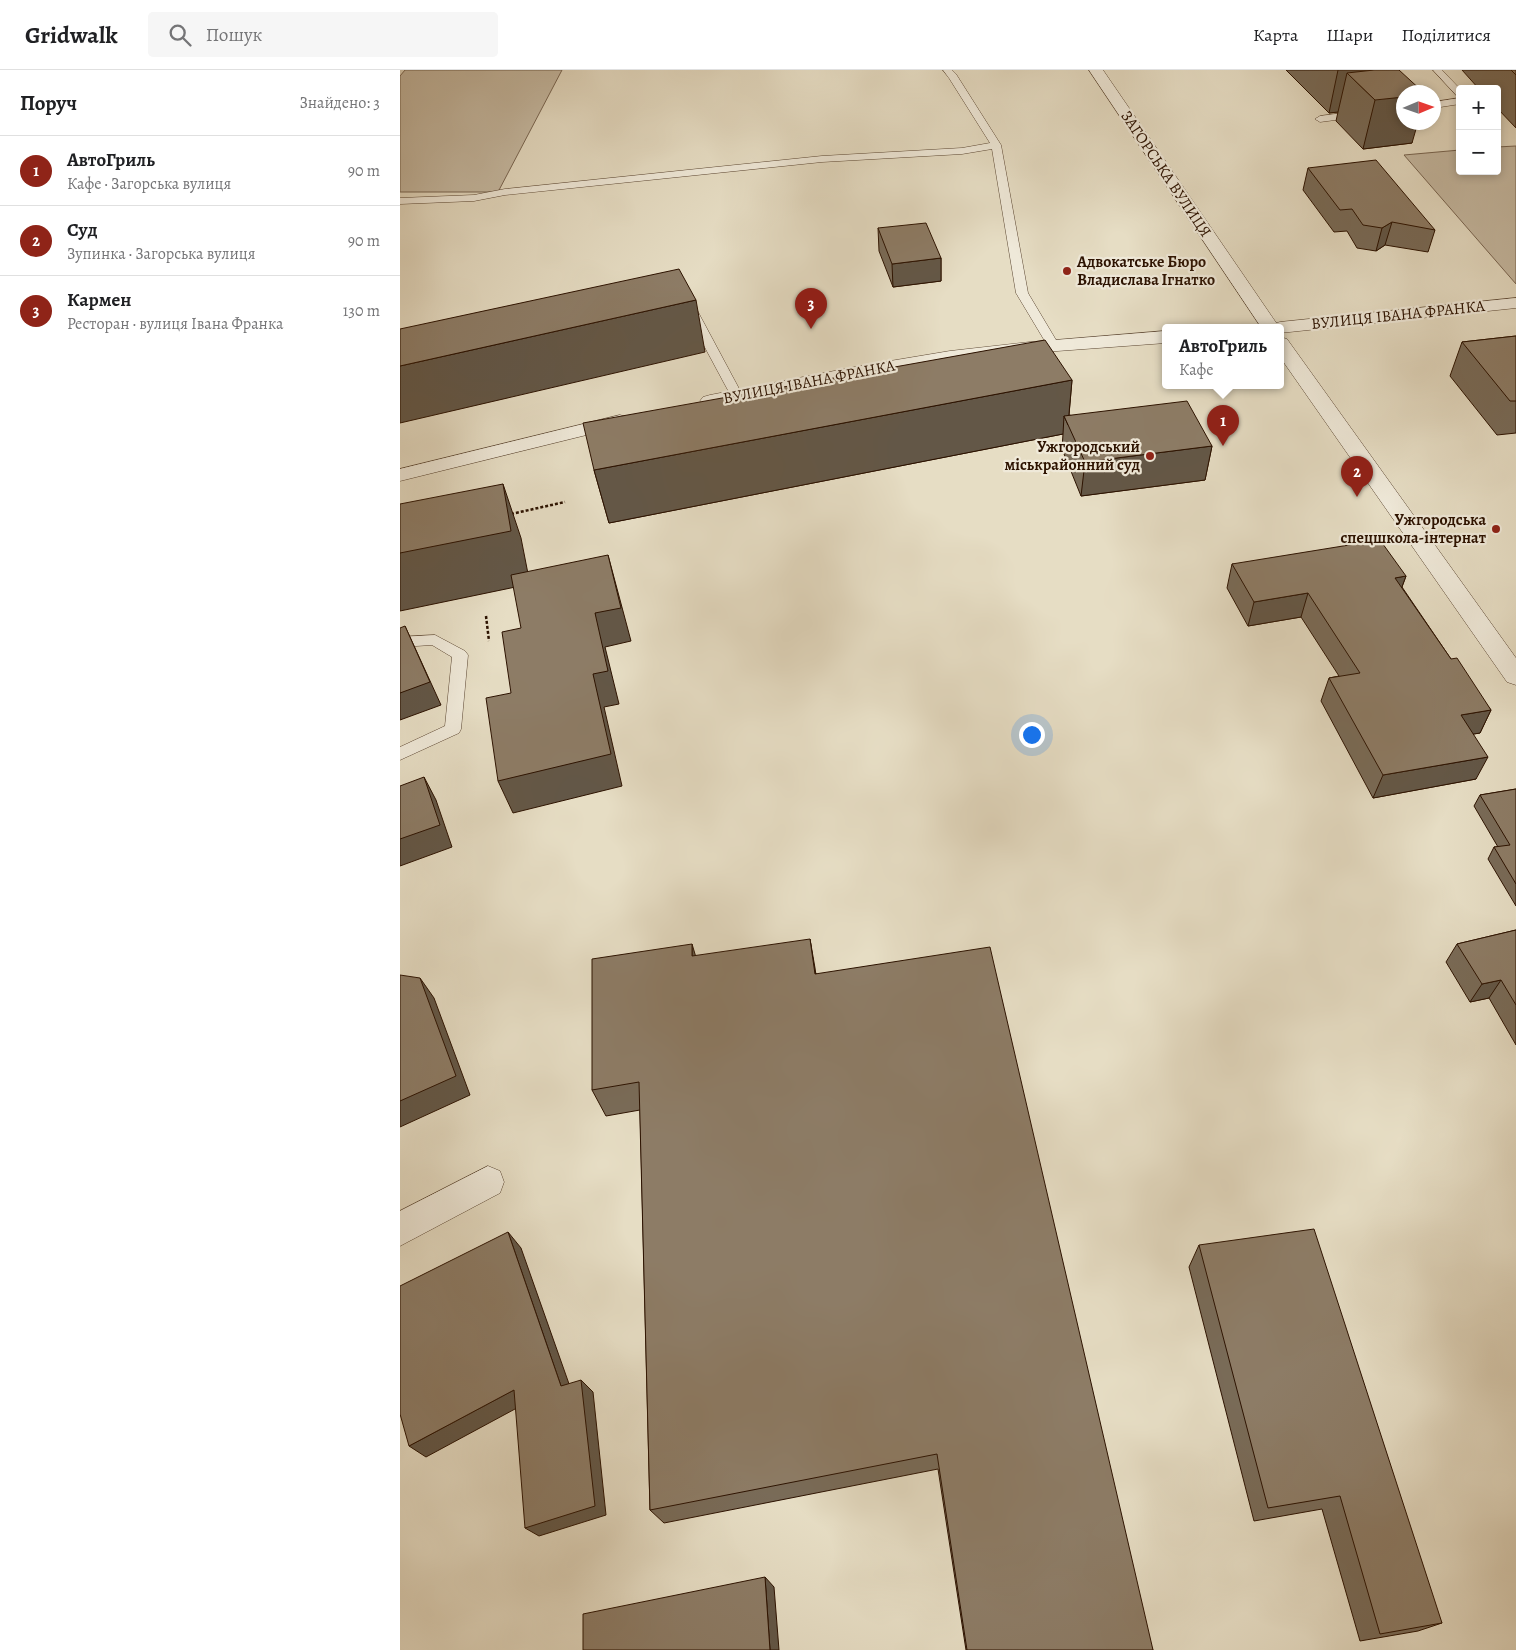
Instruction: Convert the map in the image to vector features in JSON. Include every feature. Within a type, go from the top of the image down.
[{"type":"street","name":"ЗАГОРСЬКА ВУЛИЦЯ","points":[[1096,70],[1268,324]]},
{"type":"street","name":"ВУЛИЦЯ ІВАНА ФРАНКА","points":[[1284,328],[1516,303]]},
{"type":"street","name":"ВУЛИЦЯ ІВАНА ФРАНКА","points":[[690,406],[859,372],[950,357],[1053,345],[1162,337]]},
{"type":"street","points":[[1284,349],[1516,676]]},
{"type":"street","points":[[400,475],[642,416]]},
{"type":"street","points":[[400,1229],[488,1182]]},
{"type":"lane","points":[[947,70],[953,76],[996,145],[1022,293],[1053,345]]},
{"type":"lane","points":[[1437,70],[1456,90]]},
{"type":"lane","points":[[1441,104],[1456,102]]},
{"type":"lane","points":[[1320,119],[1396,107]]},
{"type":"lane","points":[[400,201],[474,198],[521,190],[822,159],[962,152],[996,145]]},
{"type":"lane","points":[[681,313],[691,310],[737,396]]},
{"type":"lane","points":[[400,642],[435,640],[460,655],[453,729],[400,754]]},
{"type":"path","points":[[506,515],[565,502]]},
{"type":"shaded area","points":[[405,70],[562,70],[498,192],[400,192],[400,76]]},
{"type":"shaded area","points":[[1516,146],[1516,284],[1404,155],[1456,150],[1456,175],[1501,175],[1501,147]]},
{"type":"building","points":[[1399,70],[1415,85],[1396,85],[1396,98],[1375,100],[1347,73]]},
{"type":"building","points":[[1376,160],[1435,230],[1392,222],[1382,228],[1363,225],[1352,209],[1340,210],[1308,168]]},
{"type":"building","points":[[926,223],[941,258],[892,264],[878,228]]},
{"type":"building","points":[[679,269],[696,300],[400,366],[400,329]]},
{"type":"building","points":[[1516,336],[1516,401],[1510,401],[1462,342]]},
{"type":"building","points":[[1045,340],[1072,380],[594,470],[583,423]]},
{"type":"building","points":[[1187,401],[1212,446],[1085,462],[1064,416]]},
{"type":"building","points":[[503,484],[511,531],[400,553],[400,504]]},
{"type":"building","points":[[1380,540],[1406,576],[1395,578],[1451,659],[1457,658],[1491,710],[1461,715],[1488,757],[1383,775],[1329,678],[1360,673],[1308,593],[1254,602],[1232,564]]},
{"type":"building","points":[[608,555],[621,608],[595,613],[608,671],[593,674],[611,754],[498,781],[486,698],[511,693],[502,632],[521,628],[511,575]]},
{"type":"building","points":[[405,626],[430,682],[400,693],[400,628]]},
{"type":"building","points":[[424,777],[440,825],[400,839],[400,786]]},
{"type":"building","points":[[1516,789],[1516,884],[1494,847],[1510,845],[1480,795]]},
{"type":"building","points":[[1516,930],[1516,1005],[1501,980],[1482,984],[1457,944]]},
{"type":"building","points":[[810,939],[815,974],[990,947],[1153,1650],[967,1650],[937,1454],[650,1510],[639,1082],[592,1090],[592,959],[692,944],[692,956]]},
{"type":"building","points":[[400,975],[420,978],[456,1076],[400,1101]]},
{"type":"building","points":[[1314,1229],[1442,1623],[1380,1634],[1340,1496],[1268,1508],[1199,1245]]},
{"type":"building","points":[[508,1232],[561,1386],[581,1380],[595,1506],[525,1528],[514,1390],[409,1446],[400,1414],[400,1286]]},
{"type":"building","points":[[765,1577],[770,1650],[583,1650],[583,1614]]},
{"type":"place","name":"Адвокатське Бюро Владислава Ігнатко","points":[[1067,271]]},
{"type":"place","name":"Кармен","points":[[811,329]]},
{"type":"place","name":"АвтоГриль","points":[[1223,446]]},
{"type":"place","name":"Ужгородський міськрайонний суд","points":[[1150,456]]},
{"type":"place","name":"Суд","points":[[1357,497]]},
{"type":"place","name":"Ужгородська спецшкола-інтернат","points":[[1496,529]]}]
